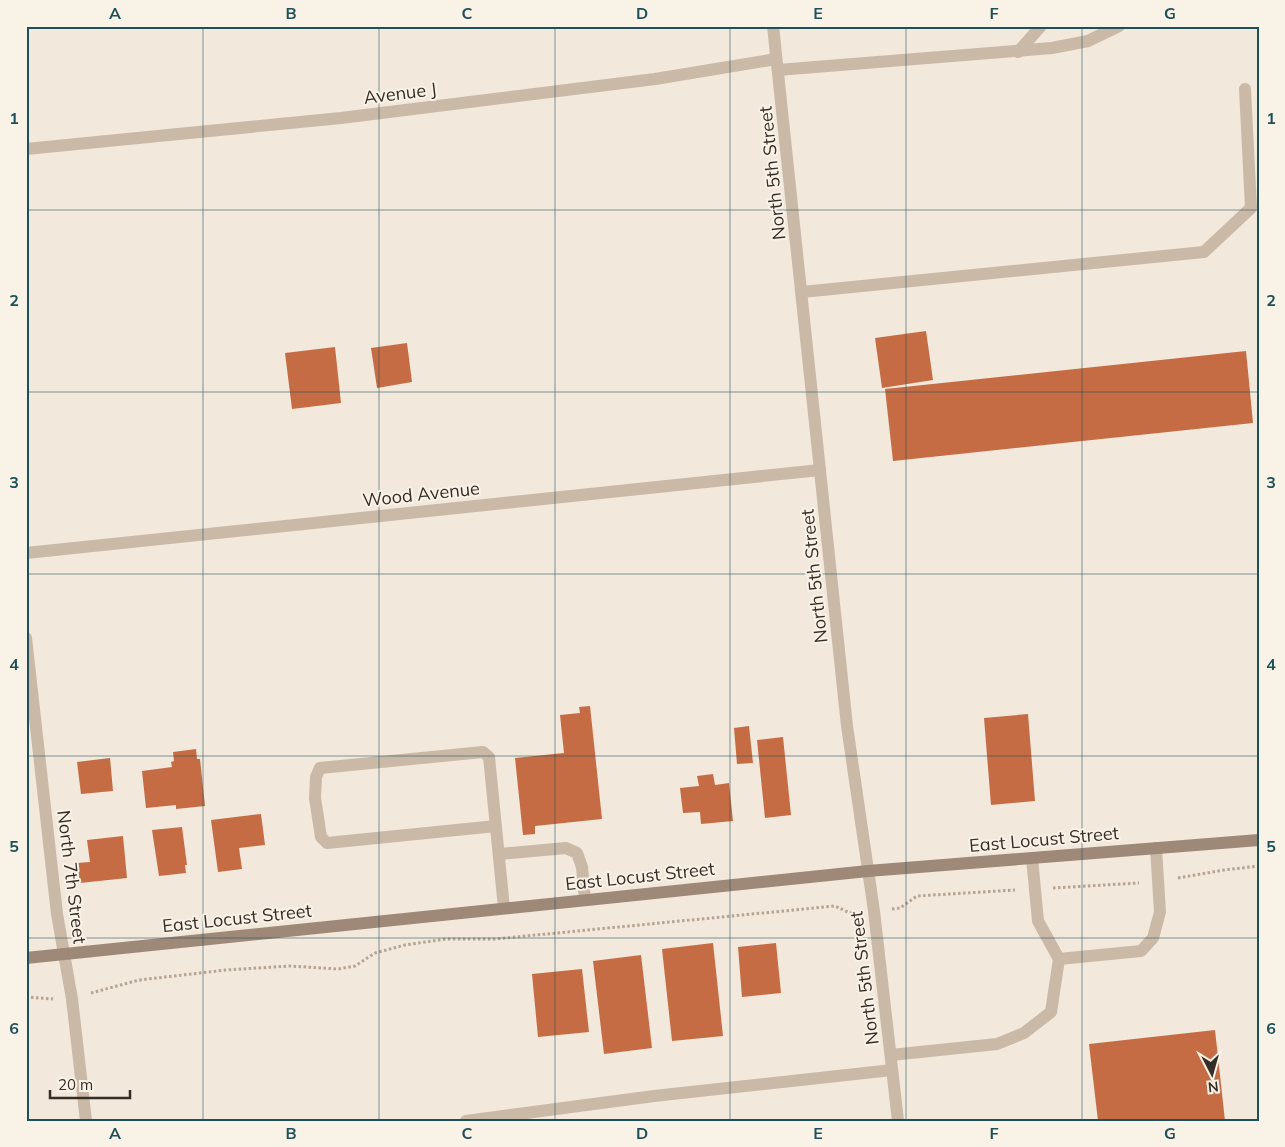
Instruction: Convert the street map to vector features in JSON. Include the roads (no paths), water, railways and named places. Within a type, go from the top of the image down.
[{"type":"main road","name":"East Locust Street","points":[[26,958],[868,871],[1259,840]]},
{"type":"street","name":"North 5th Street","points":[[773,26],[847,726],[874,911],[898,1121]]},
{"type":"street","points":[[1018,52],[1041,26]]},
{"type":"street","name":"Avenue J","points":[[26,149],[351,117],[777,64],[1018,52],[1088,41],[1119,26]]},
{"type":"street","points":[[802,292],[1204,252],[1251,208],[1245,89]]},
{"type":"street","name":"Wood Avenue","points":[[26,553],[820,470]]},
{"type":"street","name":"North 7th Street","points":[[26,638],[57,914],[72,999],[86,1121]]},
{"type":"street","points":[[496,826],[327,843],[321,837],[315,798],[316,777],[320,768],[444,754],[483,752],[489,757],[499,854],[504,908]]},
{"type":"street","points":[[499,854],[566,848],[577,854],[582,867],[585,900]]},
{"type":"street","points":[[1059,959],[1141,951],[1153,938],[1160,912],[1156,848]]},
{"type":"street","points":[[891,1055],[997,1044],[1024,1033],[1051,1012],[1059,959],[1038,921],[1032,858]]},
{"type":"street","points":[[466,1121],[644,1097],[892,1070]]}]
